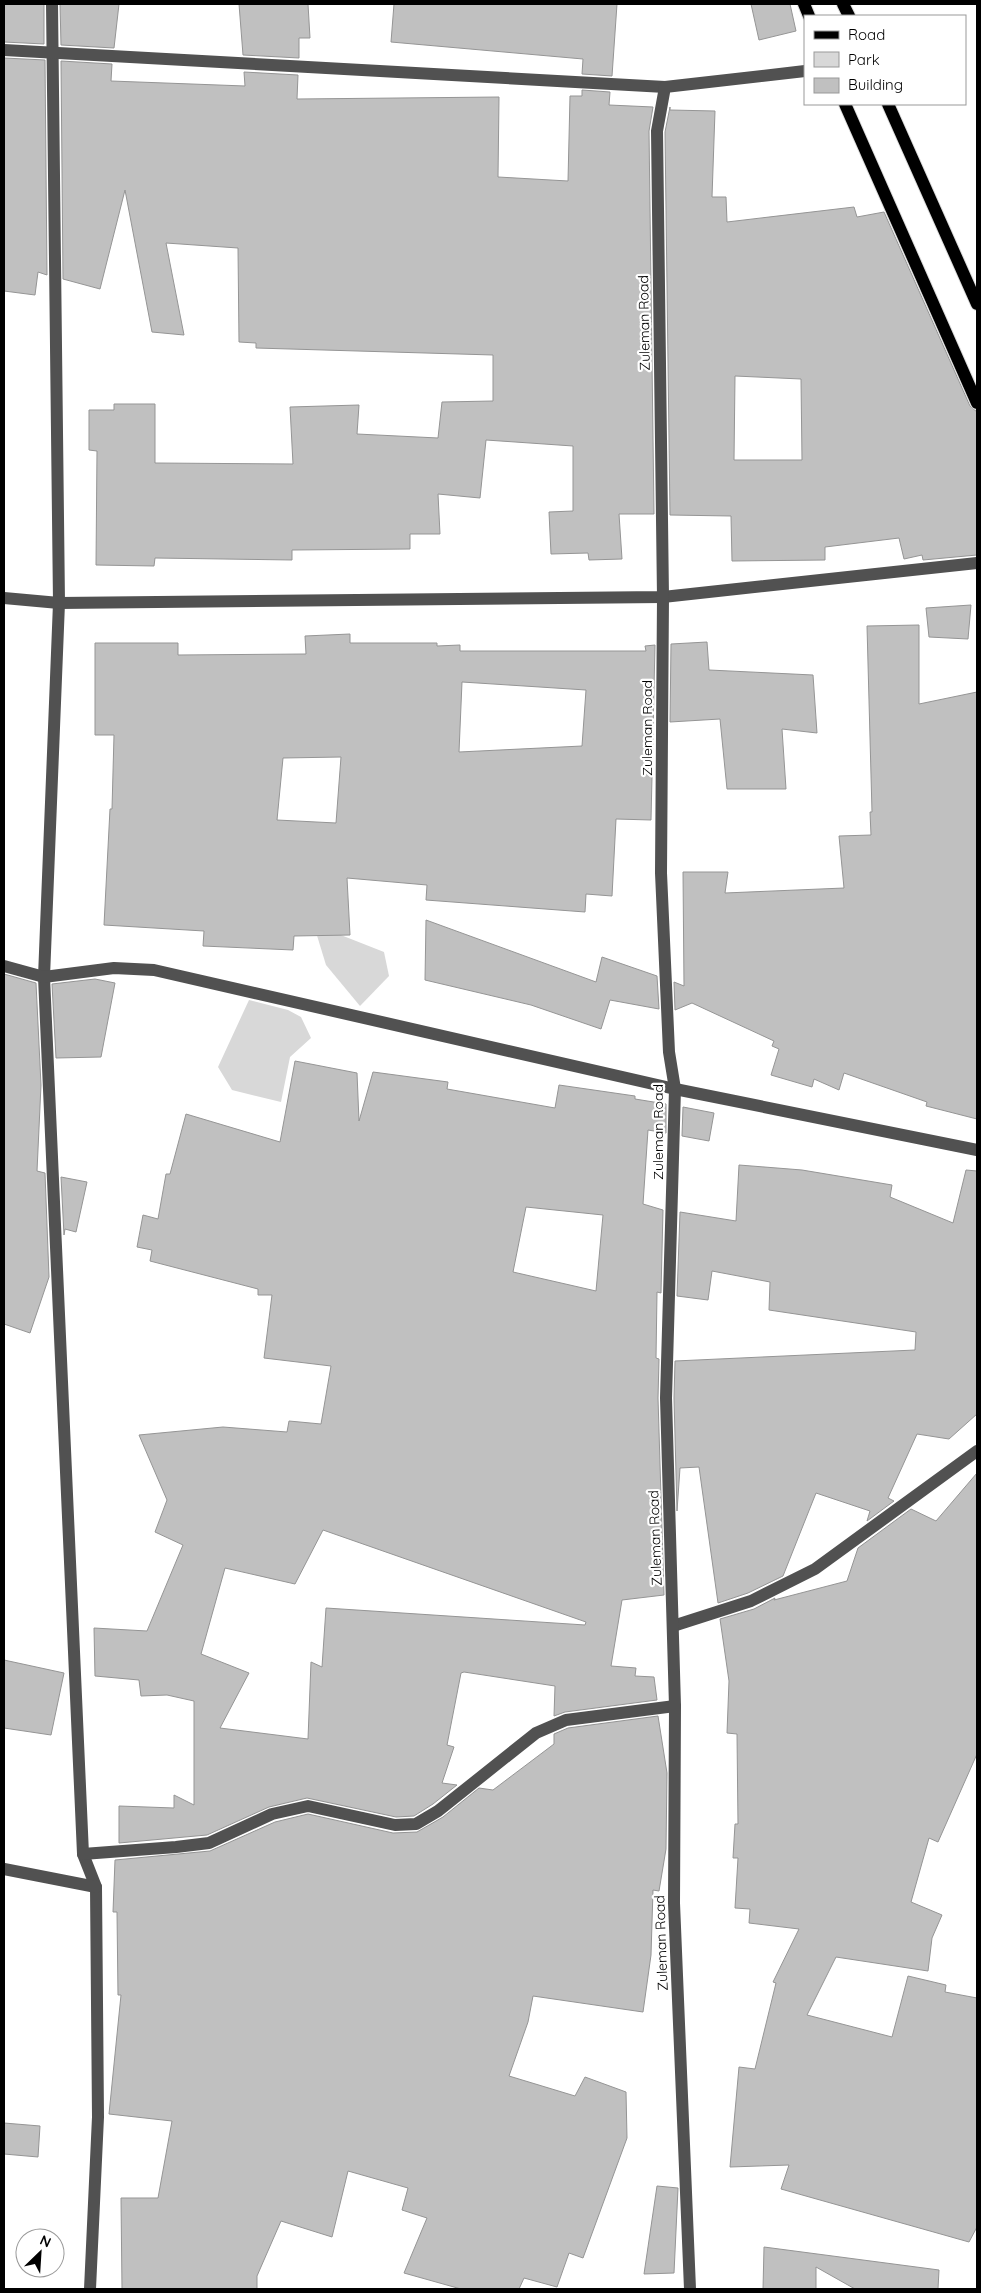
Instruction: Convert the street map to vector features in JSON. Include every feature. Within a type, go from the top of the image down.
[{"type":"main road","points":[[845,105],[977,403]]},
{"type":"main road","points":[[888,105],[977,304]]},
{"type":"street","points":[[52,4],[51,54],[59,603],[44,977],[83,1854],[96,1887],[98,2117],[90,2289]]},
{"type":"street","points":[[4,50],[665,88],[804,71]]},
{"type":"street","name":"Zuleman Road","points":[[665,88],[657,131],[662,597],[662,873],[669,1052],[675,1089],[666,1398],[675,1706],[674,1903],[690,2289]]},
{"type":"street","points":[[4,598],[59,603],[662,597],[977,563]]},
{"type":"street","points":[[4,966],[44,977],[114,968],[154,970],[675,1089],[977,1150]]},
{"type":"street","points":[[673,1626],[751,1601],[815,1569],[977,1452]]},
{"type":"street","points":[[83,1854],[176,1848],[209,1843],[272,1814],[308,1806],[394,1825],[416,1824],[438,1811],[536,1733],[566,1720],[675,1706]]},
{"type":"street","points":[[4,1869],[96,1887]]},
{"type":"green space","points":[[323,928],[384,952],[389,976],[360,1006],[326,965],[315,929]]},
{"type":"green space","points":[[249,1000],[288,1010],[301,1017],[311,1038],[290,1057],[281,1102],[232,1090],[218,1067]]},
{"type":"building","points":[[4,4],[44,4],[44,44],[4,42]]},
{"type":"building","points":[[60,4],[119,4],[114,48],[61,45]]},
{"type":"building","points":[[239,4],[308,4],[310,38],[299,38],[299,58],[243,55]]},
{"type":"building","points":[[394,4],[617,4],[612,76],[582,74],[583,59],[391,42]]},
{"type":"building","points":[[751,4],[790,4],[796,31],[759,40]]},
{"type":"building","points":[[4,58],[45,60],[47,275],[38,272],[35,295],[4,291]]},
{"type":"building","points":[[61,61],[112,64],[111,81],[245,86],[244,72],[298,75],[297,99],[499,97],[498,177],[568,181],[570,96],[582,96],[582,90],[610,92],[609,105],[653,107],[649,131],[654,514],[619,514],[622,559],[589,560],[588,553],[551,554],[549,512],[573,511],[573,446],[486,440],[480,498],[438,494],[440,534],[410,534],[410,549],[292,550],[292,560],[155,558],[154,566],[96,565],[97,451],[89,450],[89,410],[114,410],[114,404],[155,404],[155,463],[293,464],[290,407],[359,405],[357,434],[438,438],[442,402],[493,401],[493,355],[256,348],[256,343],[239,342],[238,248],[166,243],[184,335],[152,332],[125,190],[100,289],[63,279]]},
{"type":"building","points":[[670,107],[670,110],[715,111],[712,197],[726,197],[727,222],[854,207],[857,217],[884,212],[970,406],[977,412],[977,555],[923,560],[922,555],[904,559],[899,538],[825,547],[825,560],[732,561],[731,516],[670,515],[665,132]],"holes":[[[735,376],[801,379],[802,460],[734,460]]]},
{"type":"building","points":[[971,605],[968,639],[929,637],[926,608]]},
{"type":"building","points":[[919,625],[919,704],[977,692],[977,1119],[926,1106],[927,1102],[844,1073],[839,1090],[814,1079],[812,1087],[771,1075],[779,1049],[772,1046],[774,1041],[692,1003],[675,1010],[674,982],[684,986],[683,872],[728,872],[725,893],[844,888],[839,836],[871,835],[867,626]]},
{"type":"building","points":[[350,634],[350,643],[437,643],[437,646],[460,645],[460,651],[646,651],[645,646],[655,645],[651,820],[616,819],[612,896],[586,894],[585,912],[426,900],[427,885],[347,878],[350,935],[294,936],[293,950],[203,946],[204,931],[104,925],[110,809],[112,809],[114,735],[95,735],[95,643],[178,643],[178,655],[306,654],[305,636]],"holes":[[[462,682],[586,690],[582,746],[459,752]],[[341,757],[336,823],[277,820],[283,758]]]},
{"type":"building","points":[[707,642],[709,670],[813,675],[817,733],[782,729],[786,789],[727,789],[720,719],[670,722],[671,644]]},
{"type":"building","points":[[426,920],[596,982],[602,957],[657,976],[659,1009],[610,1000],[601,1029],[531,1005],[425,980]]},
{"type":"building","points":[[4,974],[36,983],[41,1085],[37,1171],[45,1173],[49,1277],[30,1333],[4,1324]]},
{"type":"building","points":[[95,979],[115,983],[101,1057],[56,1058],[52,984]]},
{"type":"building","points":[[295,1061],[357,1073],[359,1121],[373,1072],[448,1082],[447,1089],[555,1108],[559,1085],[635,1096],[635,1099],[666,1104],[666,1133],[648,1130],[643,1204],[663,1210],[661,1293],[657,1292],[656,1358],[659,1359],[658,1398],[664,1595],[622,1600],[611,1666],[636,1668],[635,1676],[654,1677],[657,1700],[565,1712],[554,1716],[555,1686],[464,1672],[461,1673],[447,1745],[454,1747],[442,1783],[457,1785],[414,1816],[396,1817],[307,1798],[269,1807],[207,1835],[119,1843],[119,1806],[174,1808],[174,1795],[194,1805],[194,1701],[167,1695],[141,1696],[139,1680],[95,1676],[94,1628],[147,1631],[183,1545],[155,1532],[167,1500],[139,1435],[223,1427],[287,1432],[289,1421],[321,1424],[331,1366],[264,1358],[272,1295],[258,1295],[258,1289],[150,1261],[152,1250],[137,1247],[143,1215],[158,1219],[166,1174],[170,1174],[186,1114],[280,1142]],"holes":[[[526,1207],[603,1215],[596,1291],[513,1272]],[[323,1530],[586,1622],[585,1625],[326,1608],[322,1667],[311,1662],[308,1739],[220,1728],[249,1673],[201,1654],[225,1568],[295,1584]]]},
{"type":"building","points":[[683,1107],[714,1113],[709,1141],[682,1136]]},
{"type":"building","points":[[739,1165],[802,1170],[892,1185],[890,1197],[953,1223],[966,1170],[977,1171],[977,1414],[949,1439],[917,1434],[888,1498],[894,1501],[867,1521],[870,1511],[816,1493],[783,1576],[748,1593],[718,1603],[699,1467],[680,1468],[677,1511],[675,1361],[915,1350],[916,1332],[769,1310],[770,1282],[712,1271],[708,1300],[677,1296],[680,1212],[736,1221]]},
{"type":"building","points":[[61,1177],[87,1182],[76,1232],[65,1229],[64,1235]]},
{"type":"building","points":[[977,1473],[977,1754],[938,1842],[929,1838],[911,1902],[942,1915],[932,1938],[928,1971],[836,1957],[807,2015],[892,2037],[908,1976],[946,1985],[945,1992],[977,1998],[977,2227],[969,2242],[781,2189],[789,2165],[730,2167],[739,2067],[755,2069],[776,1983],[773,1982],[799,1929],[749,1923],[750,1909],[735,1908],[738,1858],[733,1858],[735,1824],[738,1824],[737,1734],[727,1733],[729,1681],[720,1619],[754,1609],[775,1598],[774,1600],[847,1581],[858,1548],[911,1509],[936,1521]]},
{"type":"building","points":[[4,1660],[64,1673],[51,1735],[4,1728]]},
{"type":"building","points":[[658,1716],[667,1773],[666,1849],[659,1891],[653,1890],[651,1955],[643,2012],[533,1996],[528,2022],[509,2076],[575,2096],[585,2077],[626,2092],[627,2138],[583,2258],[569,2253],[557,2287],[524,2278],[519,2289],[461,2289],[404,2273],[427,2218],[402,2210],[408,2188],[348,2171],[332,2237],[281,2221],[257,2276],[257,2289],[122,2289],[121,2198],[158,2198],[172,2121],[109,2114],[121,1995],[118,1995],[117,1912],[113,1912],[115,1860],[210,1851],[275,1822],[308,1814],[393,1833],[417,1832],[443,1817],[479,1788],[493,1790],[554,1744],[554,1734],[568,1728]]},
{"type":"building","points":[[4,2123],[40,2126],[38,2157],[4,2154]]},
{"type":"building","points":[[657,2186],[678,2188],[674,2273],[644,2274]]},
{"type":"building","points":[[764,2247],[939,2270],[938,2289],[855,2289],[816,2267],[816,2289],[763,2289]]}]
